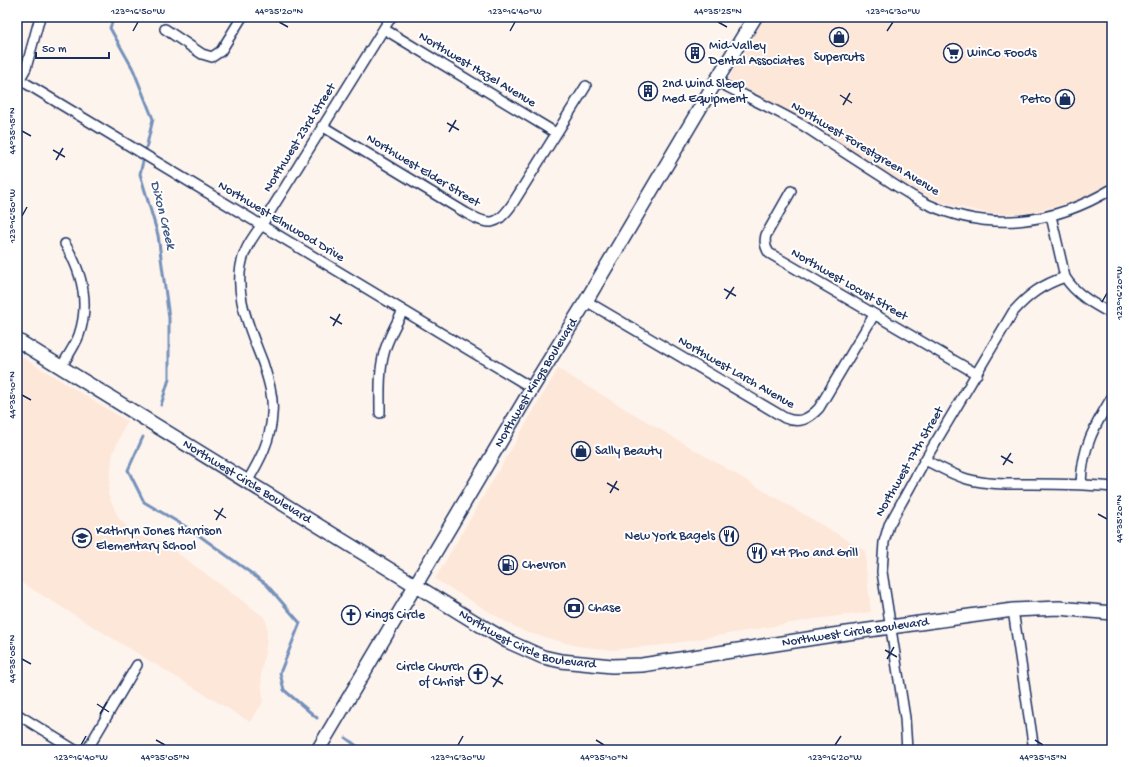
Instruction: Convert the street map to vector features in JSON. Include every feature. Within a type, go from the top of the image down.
[{"type":"main road","name":"Northwest Kings Boulevard","points":[[318,750],[381,646],[532,388],[586,301],[755,17]]},
{"type":"main road","name":"Northwest Circle Boulevard","points":[[17,340],[415,586],[507,641],[543,657],[561,661],[612,666],[642,665],[1013,610],[1059,608],[1112,613]]},
{"type":"street","points":[[18,80],[26,68],[40,17]]},
{"type":"street","points":[[165,29],[202,54],[212,58],[221,51],[242,17]]},
{"type":"street","name":"Northwest 23rd Street","points":[[247,482],[261,459],[266,446],[273,413],[271,393],[266,372],[242,301],[240,290],[240,277],[244,253],[250,241],[262,226],[322,126],[391,17]]},
{"type":"street","name":"Northwest Hazel Avenue","points":[[384,29],[556,133]]},
{"type":"street","name":"Northwest Elmwood Drive","points":[[18,80],[532,388]]},
{"type":"street","name":"Northwest Forestgreen Avenue","points":[[716,81],[793,120],[910,195],[942,210],[963,216],[999,221],[1014,221],[1051,216],[1081,206],[1112,189]]},
{"type":"street","name":"Northwest Elder Street","points":[[322,126],[466,213],[486,222],[500,219],[506,214],[586,86]]},
{"type":"street","name":"Northwest Locust Street","points":[[791,191],[766,235],[764,242],[769,253],[977,374]]},
{"type":"street","points":[[1051,216],[1065,277],[1070,285],[1094,304],[1112,314]]},
{"type":"street","points":[[61,367],[79,337],[85,311],[85,298],[82,279],[65,244]]},
{"type":"street","name":"Northwest 17th Street","points":[[907,750],[905,718],[882,572],[884,542],[889,525],[925,460],[1013,312],[1024,300],[1041,287],[1065,277]]},
{"type":"street","name":"Northwest Larch Avenue","points":[[586,301],[785,418],[796,421],[804,420],[812,416],[819,408],[874,315]]},
{"type":"street","points":[[380,413],[381,365],[390,335],[404,311]]},
{"type":"street","points":[[1081,484],[1087,444],[1095,424],[1112,397]]},
{"type":"street","points":[[925,460],[952,474],[967,479],[989,483],[1081,484],[1112,487]]},
{"type":"street","points":[[1013,610],[1034,750]]},
{"type":"street","points":[[87,750],[137,665]]},
{"type":"street","points":[[17,714],[75,750]]},
{"type":"shaded area","points":[[764,17],[1112,17],[1112,180],[1091,194],[1072,202],[1028,213],[987,213],[941,202],[915,190],[807,122],[728,79]]},
{"type":"shaded area","name":"Kathryn Jones Harrison Elementary School","points":[[17,354],[127,421],[113,453],[108,494],[118,517],[126,526],[134,534],[164,543],[263,616],[266,621],[267,628],[266,647],[261,673],[263,702],[250,722],[17,580]]},
{"type":"shaded area","points":[[558,369],[866,551],[866,568],[871,612],[815,619],[664,645],[610,650],[577,646],[525,632],[435,579]]},
{"type":"waterway","name":"Dixon Creek","points":[[114,17],[110,28],[133,69],[153,119],[140,174],[158,235],[169,318],[169,379],[161,405]]},
{"type":"waterway","name":"Dixon Creek","points":[[143,437],[128,470],[144,502],[193,531],[266,584],[300,623],[280,673],[284,690],[317,718]]},
{"type":"waterway","name":"Dixon Creek","points":[[346,738],[362,750]]},
{"type":"place","name":"Supercuts","points":[[839,37]]},
{"type":"place","name":"Mid-Valley Dental Associates","points":[[695,53]]},
{"type":"place","name":"WinCo Foods","points":[[953,53]]},
{"type":"place","name":"2nd Wind Sleep Med Equipment","points":[[648,91]]},
{"type":"place","name":"Petco","points":[[1065,99]]},
{"type":"place","name":"Sally Beauty","points":[[581,451]]},
{"type":"place","name":"New York Bagels","points":[[729,536]]},
{"type":"place","name":"Kathryn Jones Harrison Elementary School","points":[[82,538]]},
{"type":"place","name":"KH Pho and Grill","points":[[757,553]]},
{"type":"place","name":"Chevron","points":[[508,565]]},
{"type":"place","name":"Chase","points":[[574,608]]},
{"type":"place","name":"Kings Circle","points":[[351,615]]},
{"type":"place","name":"Circle Church of Christ","points":[[478,674]]}]
